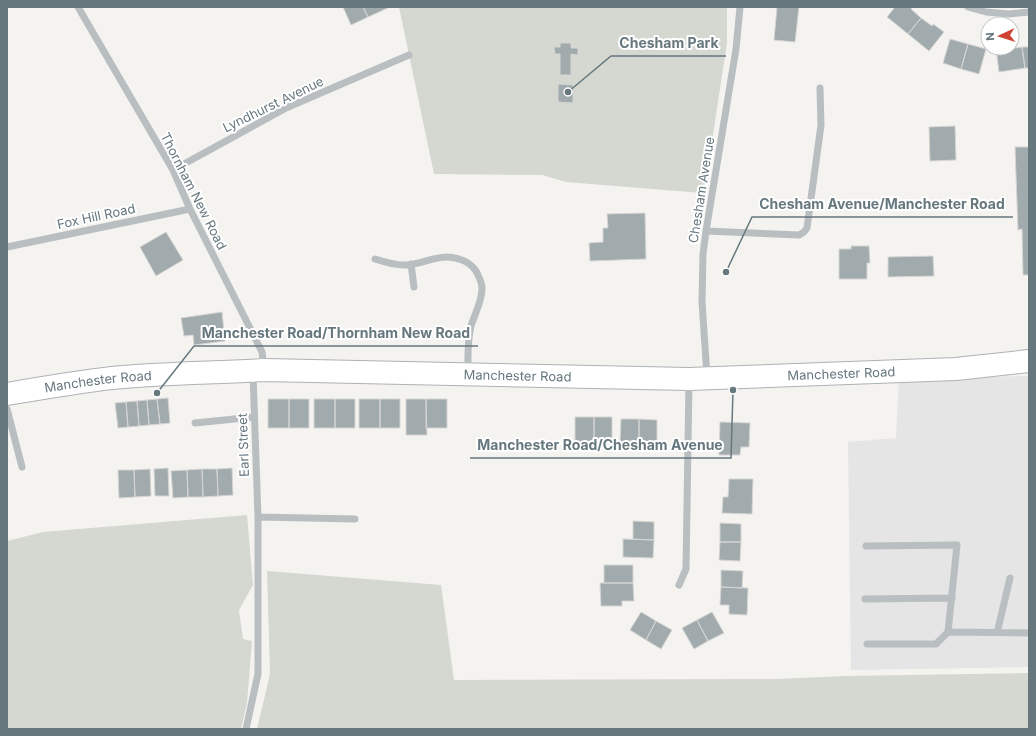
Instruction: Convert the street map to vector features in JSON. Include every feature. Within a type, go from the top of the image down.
[{"type":"main road","name":"Manchester Road","points":[[7,394],[113,378],[211,372],[259,371],[468,374],[698,379],[956,369],[1029,361]]},
{"type":"street","name":"Thornham New Road","points":[[78,7],[173,170],[190,209],[262,352],[259,371]]},
{"type":"street","name":"Chesham Avenue","points":[[679,585],[686,568],[698,379],[703,254],[736,49],[740,7]]},
{"type":"street","points":[[968,7],[986,12],[1009,14],[1029,12]]},
{"type":"street","name":"Lyndhurst Avenue","points":[[173,170],[286,108],[409,55]]},
{"type":"street","points":[[706,231],[799,235],[804,232],[807,228],[809,220],[821,125],[820,88]]},
{"type":"street","name":"Fox Hill Road","points":[[7,247],[190,209]]},
{"type":"street","points":[[375,259],[396,264],[411,264],[435,258],[448,257],[462,260],[472,266],[480,277],[482,287],[481,301],[473,320],[468,344],[468,374]]},
{"type":"street","points":[[411,264],[414,287]]},
{"type":"street","name":"Earl Street","points":[[246,729],[258,674],[258,517],[254,417],[259,371]]},
{"type":"street","points":[[7,409],[22,467]]},
{"type":"street","points":[[195,423],[254,417]]},
{"type":"street","points":[[258,517],[355,519]]},
{"type":"street","points":[[866,546],[958,545],[948,632],[936,644],[867,644]]},
{"type":"street","points":[[997,633],[1010,578]]},
{"type":"street","points":[[865,599],[952,598]]},
{"type":"street","points":[[948,632],[1029,633]]},
{"type":"shaded area","points":[[399,7],[727,7],[727,43],[712,141],[702,193],[566,182],[542,175],[434,174]]},
{"type":"shaded area","points":[[1029,376],[1029,667],[851,670],[848,442],[896,438],[899,378]]},
{"type":"shaded area","points":[[247,515],[253,585],[239,610],[243,639],[252,641],[247,703],[241,729],[7,729],[7,541],[43,532]]},
{"type":"shaded area","points":[[267,571],[441,585],[454,680],[777,679],[845,676],[1029,673],[1029,729],[257,729],[270,674]]},
{"type":"building","points":[[343,7],[363,7],[368,17],[351,25]]},
{"type":"building","points":[[363,7],[390,7],[368,17]]},
{"type":"building","points":[[777,7],[799,7],[795,42],[774,40]]},
{"type":"building","points":[[895,7],[913,7],[911,9],[921,18],[908,34],[887,17]]},
{"type":"building","points":[[921,18],[944,32],[929,51],[908,34]]},
{"type":"building","points":[[950,39],[968,44],[961,69],[943,63]]},
{"type":"building","points":[[560,43],[571,43],[571,48],[578,48],[578,55],[571,54],[571,75],[560,75],[560,54],[555,54],[554,47],[560,47]]},
{"type":"building","points":[[968,44],[980,47],[980,56],[984,56],[979,74],[961,69]]},
{"type":"building","points":[[1020,47],[1022,47],[1025,68],[999,72],[997,56],[1020,56]]},
{"type":"building","points":[[1022,47],[1029,47],[1029,68],[1025,68]]},
{"type":"building","points":[[558,84],[573,85],[573,103],[558,102]]},
{"type":"building","points":[[955,126],[956,160],[930,161],[929,127]]},
{"type":"building","points":[[1015,147],[1029,147],[1029,275],[1023,275],[1022,229],[1018,230]]},
{"type":"building","points":[[645,213],[646,259],[590,261],[589,243],[603,242],[603,228],[608,228],[607,214]]},
{"type":"building","points":[[166,232],[183,260],[156,276],[140,247]]},
{"type":"building","points":[[851,246],[869,246],[870,263],[867,263],[867,279],[839,279],[839,249],[851,249]]},
{"type":"building","points":[[933,256],[934,276],[888,277],[888,257]]},
{"type":"building","points":[[222,312],[225,341],[194,345],[193,335],[184,336],[181,318]]},
{"type":"building","points":[[168,398],[170,423],[160,424],[157,399]]},
{"type":"building","points":[[157,399],[160,424],[149,425],[147,400]]},
{"type":"building","points":[[268,399],[289,399],[289,428],[268,428]]},
{"type":"building","points":[[289,399],[309,399],[309,428],[289,428]]},
{"type":"building","points":[[314,399],[335,399],[335,428],[314,428]]},
{"type":"building","points":[[335,399],[355,399],[355,428],[335,428]]},
{"type":"building","points":[[359,399],[380,399],[380,428],[359,428]]},
{"type":"building","points":[[380,399],[400,399],[400,428],[380,428]]},
{"type":"building","points":[[406,399],[426,399],[427,435],[406,435]]},
{"type":"building","points":[[426,399],[447,399],[447,428],[426,428]]},
{"type":"building","points":[[147,400],[149,425],[139,426],[137,401]]},
{"type":"building","points":[[137,401],[139,426],[128,427],[126,402]]},
{"type":"building","points":[[126,402],[128,427],[118,428],[115,403]]},
{"type":"building","points":[[575,417],[594,417],[594,442],[575,442]]},
{"type":"building","points":[[594,417],[612,417],[612,442],[594,442]]},
{"type":"building","points":[[621,419],[639,419],[639,445],[620,444]]},
{"type":"building","points":[[639,419],[657,420],[657,445],[639,445]]},
{"type":"building","points":[[720,422],[750,423],[749,447],[741,447],[740,455],[719,455]]},
{"type":"building","points":[[168,468],[169,496],[155,496],[154,469]]},
{"type":"building","points":[[232,468],[233,495],[218,496],[217,469]]},
{"type":"building","points":[[150,469],[151,496],[135,497],[134,470]]},
{"type":"building","points":[[202,469],[203,497],[188,497],[187,470]]},
{"type":"building","points":[[202,469],[217,469],[218,496],[203,497]]},
{"type":"building","points":[[118,470],[134,470],[135,497],[119,498]]},
{"type":"building","points":[[187,470],[188,497],[173,498],[171,471]]},
{"type":"building","points":[[729,479],[753,479],[752,514],[722,513],[723,497],[728,497]]},
{"type":"building","points":[[633,521],[654,522],[654,540],[633,539]]},
{"type":"building","points":[[720,523],[741,524],[741,542],[720,542]]},
{"type":"building","points":[[623,539],[654,540],[653,558],[623,557]]},
{"type":"building","points":[[720,542],[741,542],[740,561],[719,560]]},
{"type":"building","points":[[604,565],[633,565],[633,583],[604,583]]},
{"type":"building","points":[[721,570],[743,571],[742,588],[721,587]]},
{"type":"building","points":[[600,583],[633,583],[634,601],[622,601],[622,606],[601,606]]},
{"type":"building","points":[[721,587],[748,588],[747,615],[729,614],[729,605],[720,605]]},
{"type":"building","points":[[641,612],[656,621],[646,640],[630,630]]},
{"type":"building","points":[[712,612],[724,633],[708,641],[697,620]]},
{"type":"building","points":[[697,620],[708,641],[694,649],[682,628]]},
{"type":"building","points":[[656,621],[672,630],[661,649],[646,640]]},
{"type":"place","name":"Chesham Park","points":[[568,92]]},
{"type":"place","name":"Chesham Avenue/Manchester Road","points":[[726,272]]},
{"type":"place","name":"Manchester Road/Chesham Avenue","points":[[733,390]]},
{"type":"place","name":"Manchester Road/Thornham New Road","points":[[157,393]]}]
